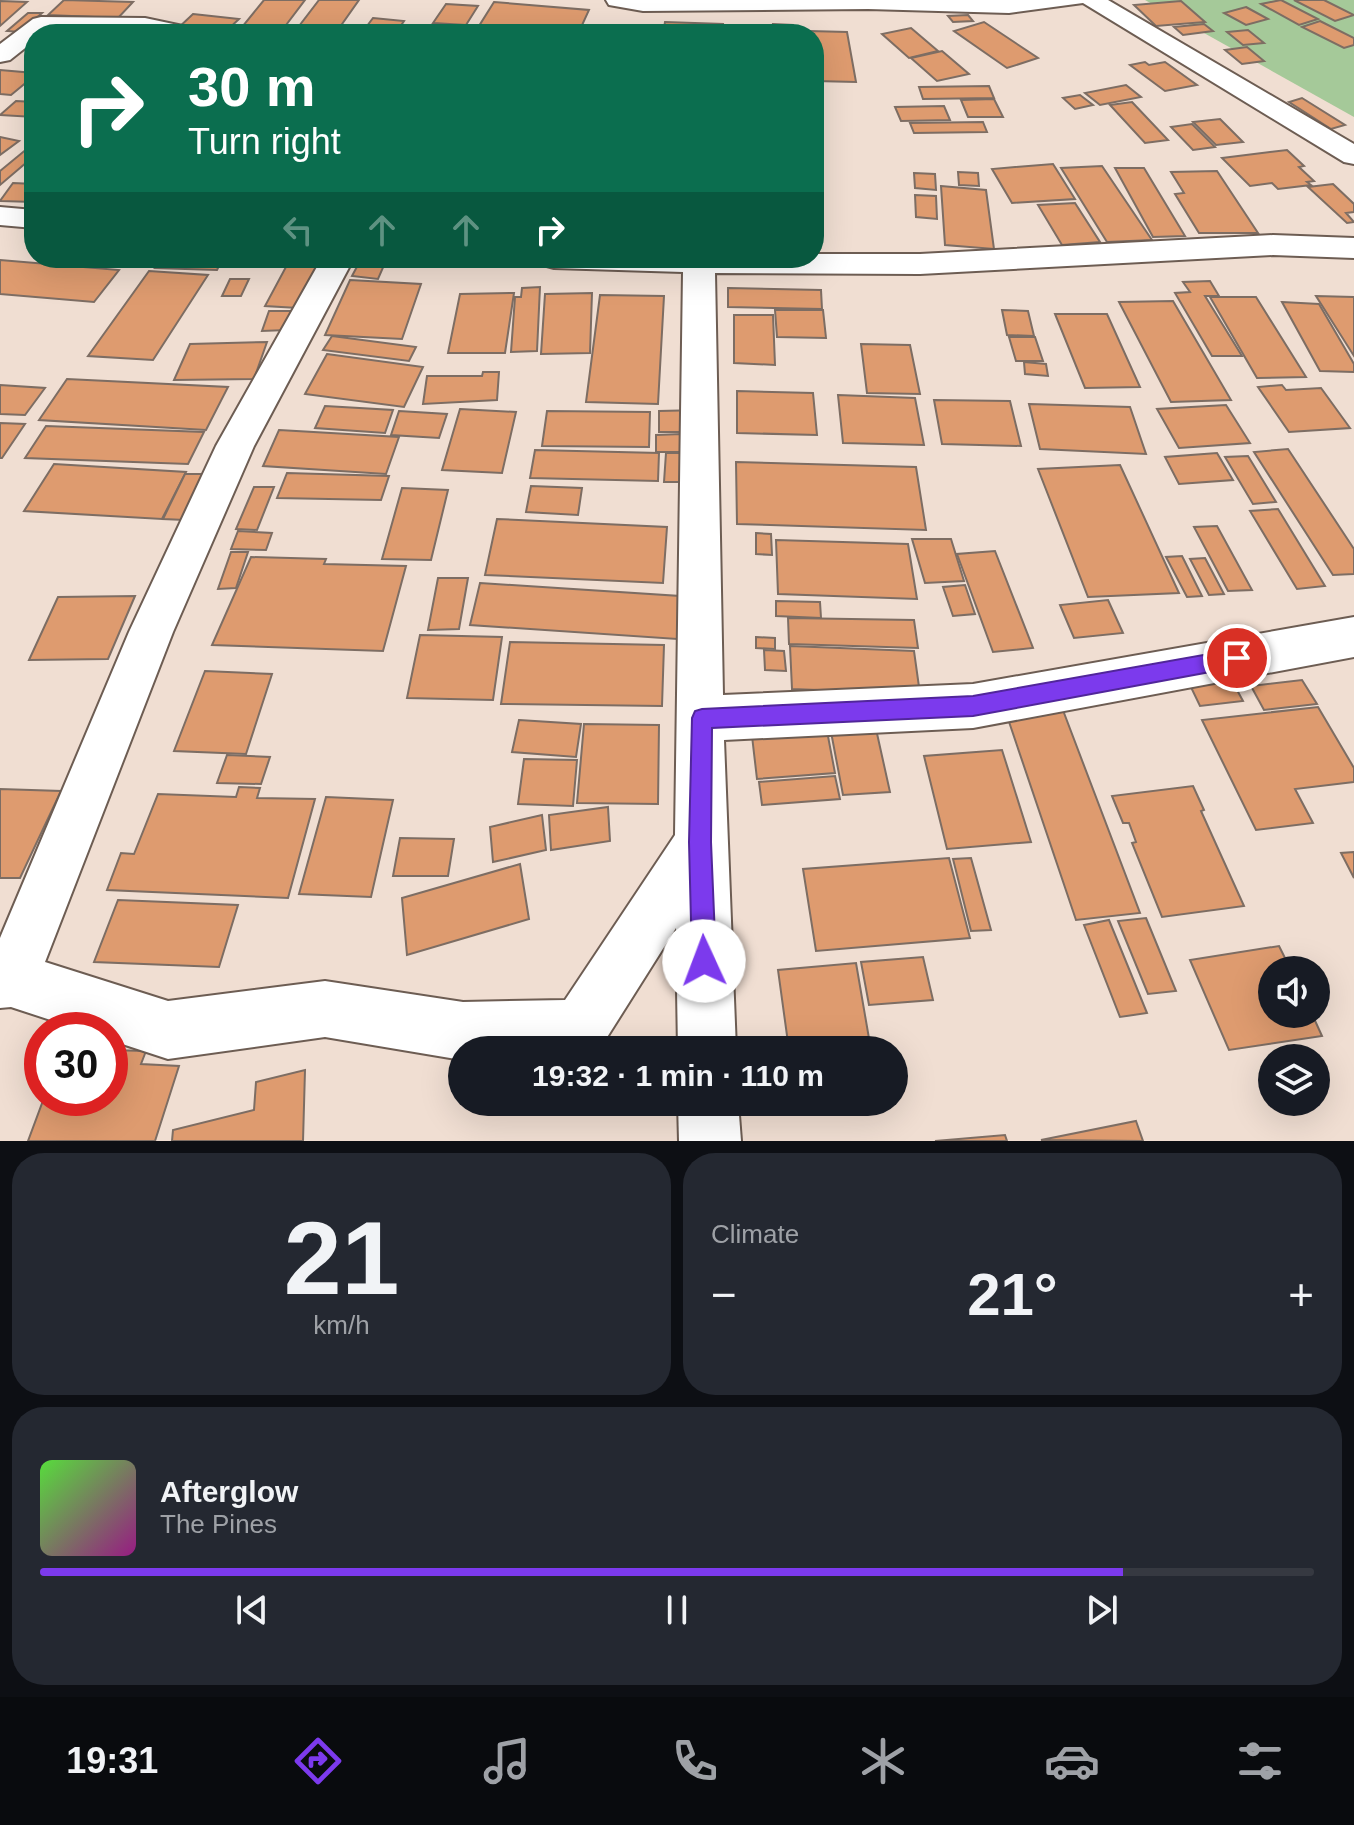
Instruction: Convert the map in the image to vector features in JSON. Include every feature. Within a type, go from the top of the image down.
[{"type":"street","points":[[617,0],[641,8],[868,2],[1009,6],[1074,0]]},
{"type":"street","points":[[1092,0],[1354,156]]},
{"type":"street","points":[[41,24],[153,17],[168,24]]},
{"type":"street","points":[[1,55],[24,37]]},
{"type":"street","points":[[0,216],[24,218]]},
{"type":"street","points":[[824,264],[920,264],[1273,245],[1354,248]]},
{"type":"street","points":[[333,268],[228,460],[151,632],[6,980],[168,1030],[325,1009],[463,1031],[580,1029],[700,842]]},
{"type":"street","points":[[699,268],[700,842],[707,1036]]},
{"type":"street","points":[[702,718],[973,706],[1354,637]]},
{"type":"street","points":[[709,1116],[710,1141]]},
{"type":"green space","points":[[1145,0],[1354,0],[1354,117]]},
{"type":"building","points":[[64,0],[133,2],[118,18],[48,15]]},
{"type":"building","points":[[264,0],[305,0],[287,24],[244,24]]},
{"type":"building","points":[[319,0],[359,0],[342,24],[301,24]]},
{"type":"building","points":[[1281,0],[1318,19],[1299,25],[1261,4]]},
{"type":"building","points":[[1294,0],[1324,0],[1354,15],[1335,21]]},
{"type":"building","points":[[0,1],[27,2],[0,26]]},
{"type":"building","points":[[1181,1],[1205,22],[1156,26],[1134,5]]},
{"type":"building","points":[[494,2],[589,10],[583,24],[480,24]]},
{"type":"building","points":[[446,4],[478,6],[467,24],[433,23]]},
{"type":"building","points":[[1246,7],[1268,19],[1246,25],[1224,13]]},
{"type":"building","points":[[28,13],[42,13],[30,24],[24,24],[21,32],[7,31]]},
{"type":"building","points":[[193,14],[239,19],[234,24],[182,24]]},
{"type":"building","points":[[968,15],[973,21],[953,22],[948,16]]},
{"type":"building","points":[[373,18],[404,21],[402,24],[368,24]]},
{"type":"building","points":[[1320,21],[1354,38],[1354,45],[1344,48],[1302,27]]},
{"type":"building","points":[[665,22],[723,24],[665,24]]},
{"type":"building","points":[[984,22],[1038,58],[1007,68],[954,31]]},
{"type":"building","points":[[1204,24],[1213,31],[1183,35],[1174,27]]},
{"type":"building","points":[[911,28],[938,51],[909,58],[882,34]]},
{"type":"building","points":[[1248,30],[1264,43],[1243,45],[1227,32]]},
{"type":"building","points":[[824,31],[847,32],[856,82],[824,81]]},
{"type":"building","points":[[1247,47],[1264,61],[1242,64],[1225,50]]},
{"type":"building","points":[[942,51],[969,74],[937,81],[911,58]]},
{"type":"building","points":[[1145,62],[1149,65],[1165,62],[1197,85],[1165,91],[1130,65]]},
{"type":"building","points":[[0,70],[24,72],[24,84],[11,95],[0,94]]},
{"type":"building","points":[[1126,85],[1141,97],[1100,105],[1085,93]]},
{"type":"building","points":[[989,86],[994,98],[923,99],[919,87]]},
{"type":"building","points":[[1080,95],[1093,105],[1075,109],[1063,98]]},
{"type":"building","points":[[1302,98],[1345,125],[1331,129],[1289,102]]},
{"type":"building","points":[[994,99],[1003,117],[968,117],[961,100]]},
{"type":"building","points":[[16,101],[24,101],[24,116],[0,115]]},
{"type":"building","points":[[1132,102],[1168,140],[1145,143],[1110,105]]},
{"type":"building","points":[[944,106],[950,120],[901,121],[895,107]]},
{"type":"building","points":[[1220,119],[1243,142],[1216,145],[1193,122]]},
{"type":"building","points":[[983,122],[987,132],[914,133],[910,123]]},
{"type":"building","points":[[1192,124],[1215,147],[1193,150],[1171,127]]},
{"type":"building","points":[[0,137],[19,141],[0,155]]},
{"type":"building","points":[[1287,150],[1304,166],[1299,167],[1314,181],[1307,182],[1311,185],[1278,189],[1272,183],[1250,186],[1222,158]]},
{"type":"building","points":[[24,151],[24,165],[0,185],[0,171]]},
{"type":"building","points":[[1053,164],[1075,199],[1012,203],[992,169]]},
{"type":"building","points":[[1102,166],[1152,240],[1107,242],[1061,168]]},
{"type":"building","points":[[1115,168],[1144,168],[1185,236],[1153,237]]},
{"type":"building","points":[[1217,171],[1258,233],[1199,233],[1175,194],[1184,193],[1171,172]]},
{"type":"building","points":[[958,172],[978,173],[979,186],[959,185]]},
{"type":"building","points":[[914,173],[935,174],[936,190],[915,188]]},
{"type":"building","points":[[13,183],[24,184],[24,202],[0,201]]},
{"type":"building","points":[[1333,184],[1354,204],[1354,212],[1346,213],[1354,222],[1347,223],[1308,187]]},
{"type":"building","points":[[941,186],[986,190],[994,249],[945,245]]},
{"type":"building","points":[[915,195],[936,196],[937,219],[916,217]]},
{"type":"building","points":[[1075,203],[1100,242],[1062,245],[1038,205]]},
{"type":"building","points":[[0,260],[24,262],[24,268],[119,270],[94,302],[0,294]]},
{"type":"building","points":[[155,268],[218,268],[217,270]]},
{"type":"building","points":[[285,268],[318,268],[298,308],[265,306]]},
{"type":"building","points":[[356,268],[383,268],[378,279],[352,276]]},
{"type":"building","points":[[149,271],[208,275],[153,360],[88,356]]},
{"type":"building","points":[[230,279],[249,279],[241,296],[222,296]]},
{"type":"building","points":[[350,280],[421,284],[402,339],[325,335]]},
{"type":"building","points":[[1210,281],[1219,296],[1205,296],[1242,356],[1212,356],[1175,293],[1190,292],[1183,282]]},
{"type":"building","points":[[540,287],[537,351],[511,352],[515,297],[521,297],[522,288]]},
{"type":"building","points":[[728,288],[821,290],[822,309],[728,307]]},
{"type":"building","points":[[514,293],[505,353],[448,353],[460,294]]},
{"type":"building","points":[[592,293],[590,353],[541,354],[545,294]]},
{"type":"building","points":[[600,295],[664,296],[658,404],[586,402]]},
{"type":"building","points":[[1316,296],[1354,297],[1354,356]]},
{"type":"building","points":[[1210,297],[1256,297],[1306,377],[1257,378]]},
{"type":"building","points":[[1173,301],[1231,400],[1171,402],[1119,302]]},
{"type":"building","points":[[1282,302],[1319,304],[1354,364],[1354,372],[1320,371]]},
{"type":"building","points":[[775,310],[823,310],[826,338],[777,337]]},
{"type":"building","points":[[1002,310],[1028,311],[1034,336],[1007,335]]},
{"type":"building","points":[[269,311],[294,311],[287,330],[262,331]]},
{"type":"building","points":[[1055,314],[1107,314],[1140,387],[1085,388]]},
{"type":"building","points":[[734,315],[773,315],[775,365],[734,363]]},
{"type":"building","points":[[332,336],[416,347],[409,361],[323,350]]},
{"type":"building","points":[[1009,337],[1035,337],[1043,361],[1016,361]]},
{"type":"building","points":[[267,342],[254,379],[174,380],[190,344]]},
{"type":"building","points":[[861,344],[910,345],[920,394],[867,393]]},
{"type":"building","points":[[327,354],[423,367],[404,407],[305,394]]},
{"type":"building","points":[[1024,362],[1046,364],[1048,376],[1025,374]]},
{"type":"building","points":[[483,372],[499,372],[497,400],[423,404],[427,376],[482,376]]},
{"type":"building","points":[[67,379],[228,387],[206,430],[39,420]]},
{"type":"building","points":[[0,385],[45,388],[25,415],[0,414]]},
{"type":"building","points":[[1282,385],[1286,390],[1321,388],[1350,428],[1289,432],[1258,387]]},
{"type":"building","points":[[737,391],[813,393],[817,435],[737,433]]},
{"type":"building","points":[[838,395],[915,398],[924,445],[843,443]]},
{"type":"building","points":[[934,400],[1010,401],[1021,446],[942,444]]},
{"type":"building","points":[[1029,404],[1130,407],[1146,454],[1040,449]]},
{"type":"building","points":[[1226,405],[1250,443],[1179,448],[1157,409]]},
{"type":"building","points":[[325,406],[393,410],[385,433],[315,428]]},
{"type":"building","points":[[460,409],[516,412],[502,473],[442,470]]},
{"type":"building","points":[[701,410],[702,432],[659,432],[659,411]]},
{"type":"building","points":[[399,411],[447,414],[439,438],[391,435]]},
{"type":"building","points":[[547,411],[650,412],[649,447],[542,446]]},
{"type":"building","points":[[0,423],[25,424],[2,458],[0,458]]},
{"type":"building","points":[[46,426],[204,432],[188,464],[25,458]]},
{"type":"building","points":[[279,430],[399,437],[386,474],[263,466]]},
{"type":"building","points":[[681,434],[683,452],[656,452],[656,435]]},
{"type":"building","points":[[1288,449],[1354,549],[1354,574],[1333,575],[1254,452]]},
{"type":"building","points":[[535,450],[659,453],[658,481],[530,478]]},
{"type":"building","points":[[666,453],[681,453],[680,482],[664,482]]},
{"type":"building","points":[[1217,453],[1233,480],[1179,484],[1165,457]]},
{"type":"building","points":[[1248,456],[1276,502],[1253,504],[1225,457]]},
{"type":"building","points":[[736,462],[916,467],[926,530],[737,524]]},
{"type":"building","points":[[54,464],[186,472],[162,519],[24,511]]},
{"type":"building","points":[[1120,465],[1179,593],[1088,597],[1038,469]]},
{"type":"building","points":[[287,473],[389,476],[381,500],[277,498]]},
{"type":"building","points":[[185,474],[207,474],[185,520],[163,519]]},
{"type":"building","points":[[531,486],[582,488],[578,515],[526,512]]},
{"type":"building","points":[[254,487],[274,487],[257,530],[236,529]]},
{"type":"building","points":[[402,488],[448,490],[431,560],[382,559]]},
{"type":"building","points":[[1278,509],[1325,586],[1297,589],[1250,511]]},
{"type":"building","points":[[497,519],[667,527],[663,583],[485,575]]},
{"type":"building","points":[[1217,526],[1252,590],[1228,591],[1194,527]]},
{"type":"building","points":[[238,531],[272,533],[266,550],[231,549]]},
{"type":"building","points":[[756,533],[771,534],[772,555],[756,554]]},
{"type":"building","points":[[912,539],[951,539],[964,581],[925,583]]},
{"type":"building","points":[[776,540],[908,544],[917,599],[778,594]]},
{"type":"building","points":[[995,551],[1033,648],[993,652],[957,554]]},
{"type":"building","points":[[231,552],[248,552],[236,588],[218,589]]},
{"type":"building","points":[[1182,556],[1202,596],[1187,597],[1166,557]]},
{"type":"building","points":[[251,557],[326,559],[324,564],[406,566],[383,651],[212,645]]},
{"type":"building","points":[[1205,558],[1224,594],[1209,595],[1190,559]]},
{"type":"building","points":[[438,578],[468,578],[459,629],[428,630]]},
{"type":"building","points":[[480,583],[680,596],[677,639],[470,625]]},
{"type":"building","points":[[965,585],[975,614],[953,616],[943,587]]},
{"type":"building","points":[[135,596],[108,659],[29,660],[58,597]]},
{"type":"building","points":[[1108,600],[1123,633],[1074,638],[1060,605]]},
{"type":"building","points":[[776,601],[820,602],[821,618],[776,616]]},
{"type":"building","points":[[788,618],[914,620],[918,648],[789,644]]},
{"type":"building","points":[[420,635],[502,637],[493,700],[407,698]]},
{"type":"building","points":[[756,637],[775,638],[775,649],[756,648]]},
{"type":"building","points":[[510,642],[664,645],[662,706],[501,704]]},
{"type":"building","points":[[790,646],[914,651],[920,694],[792,689]]},
{"type":"building","points":[[764,650],[784,651],[786,671],[765,670]]},
{"type":"building","points":[[205,671],[272,674],[246,754],[174,751]]},
{"type":"building","points":[[1231,679],[1243,701],[1200,706],[1189,683]]},
{"type":"building","points":[[1302,680],[1317,704],[1264,710],[1251,686]]},
{"type":"building","points":[[1061,705],[1140,913],[1076,920],[1005,710]]},
{"type":"building","points":[[1318,707],[1354,768],[1354,782],[1295,789],[1313,823],[1256,830],[1202,720]]},
{"type":"building","points":[[519,720],[581,724],[576,757],[512,752]]},
{"type":"building","points":[[584,724],[659,725],[658,804],[577,803]]},
{"type":"building","points":[[876,729],[890,792],[843,795],[831,732]]},
{"type":"building","points":[[827,731],[835,773],[757,779],[752,736]]},
{"type":"building","points":[[1002,750],[1031,842],[947,849],[924,756]]},
{"type":"building","points":[[227,755],[270,757],[261,784],[217,783]]},
{"type":"building","points":[[524,759],[577,760],[573,806],[518,804]]},
{"type":"building","points":[[835,776],[840,799],[762,805],[759,782]]},
{"type":"building","points":[[1193,786],[1204,810],[1201,811],[1244,906],[1162,917],[1132,843],[1136,842],[1129,823],[1123,823],[1112,796]]},
{"type":"building","points":[[239,787],[260,788],[257,798],[315,799],[288,898],[107,890],[121,853],[134,854],[158,794],[236,797]]},
{"type":"building","points":[[0,789],[61,791],[20,878],[0,878]]},
{"type":"building","points":[[326,797],[393,800],[371,897],[299,894]]},
{"type":"building","points":[[608,807],[610,841],[551,850],[549,815]]},
{"type":"building","points":[[542,815],[546,850],[493,862],[490,827]]},
{"type":"building","points":[[400,838],[454,839],[448,876],[393,876]]},
{"type":"building","points":[[1354,852],[1354,878],[1341,853]]},
{"type":"building","points":[[949,858],[970,938],[816,951],[803,869]]},
{"type":"building","points":[[971,858],[991,930],[971,931],[953,859]]},
{"type":"building","points":[[520,864],[529,919],[407,955],[402,898]]},
{"type":"building","points":[[118,900],[238,905],[219,967],[94,962]]},
{"type":"building","points":[[1146,918],[1176,991],[1148,994],[1118,921]]},
{"type":"building","points":[[1109,920],[1147,1013],[1120,1017],[1084,925]]},
{"type":"building","points":[[1279,946],[1284,956],[1258,956],[1258,1028],[1318,1028],[1322,1036],[1229,1050],[1190,960]]},
{"type":"building","points":[[923,957],[933,1000],[869,1005],[861,962]]},
{"type":"building","points":[[856,963],[869,1036],[787,1036],[778,970]]},
{"type":"building","points":[[128,1050],[146,1051],[141,1064],[179,1066],[155,1141],[28,1141],[37,1116],[128,1116]]},
{"type":"building","points":[[305,1070],[303,1141],[172,1141],[173,1130],[254,1110],[256,1082]]},
{"type":"building","points":[[1136,1121],[1143,1141],[1041,1140]]},
{"type":"building","points":[[1005,1135],[1007,1141],[935,1141]]},
{"type":"route","points":[[704,961],[700,842],[702,718],[973,706],[1237,658]]}]
